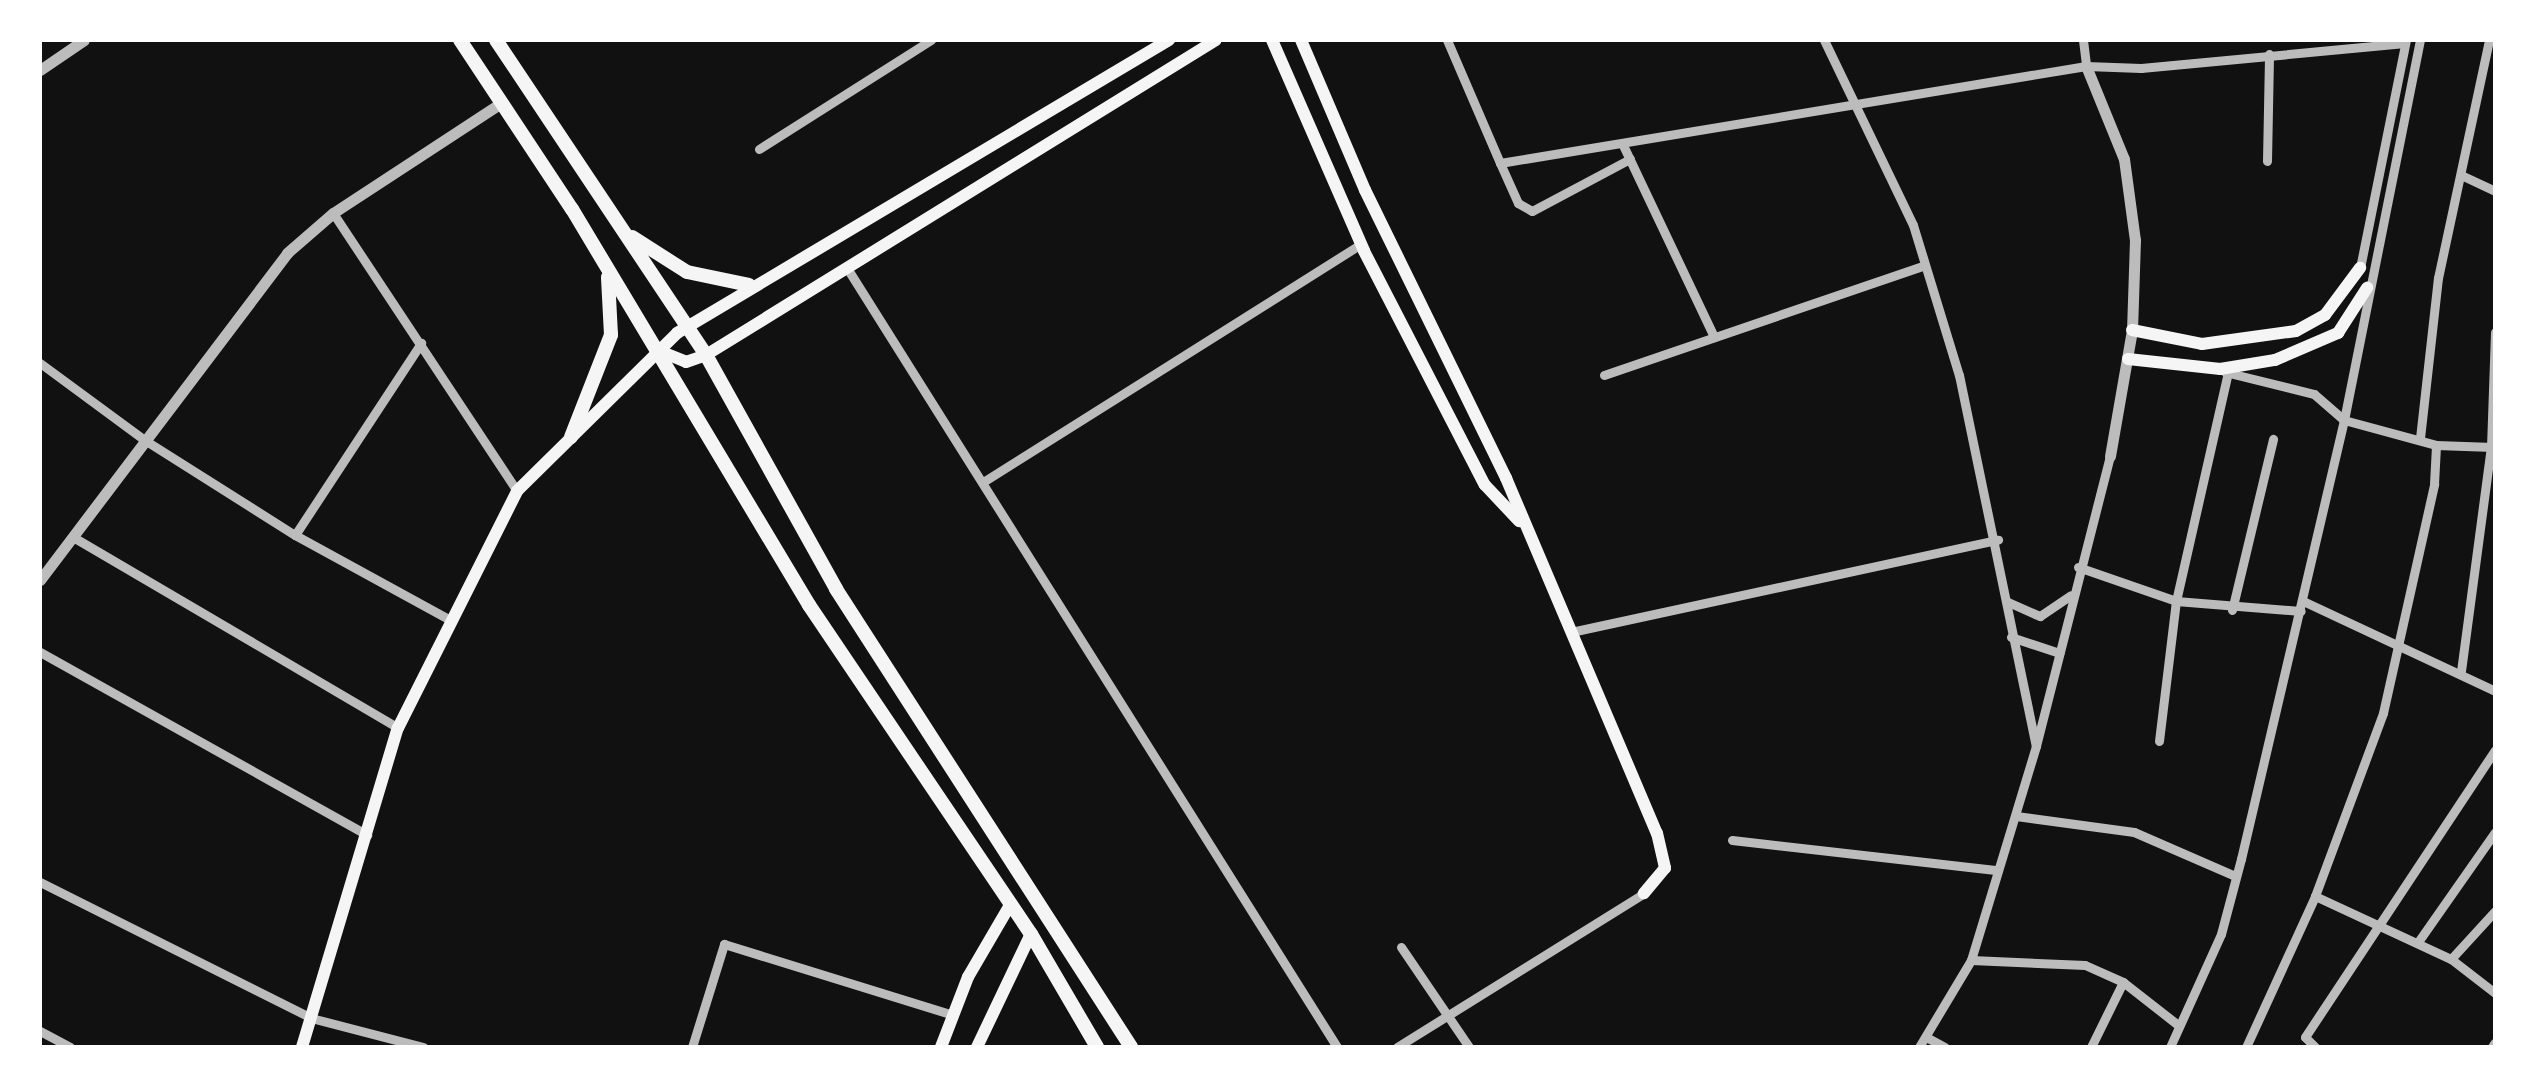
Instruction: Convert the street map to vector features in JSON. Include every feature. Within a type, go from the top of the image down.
[{"type":"main road","points":[[460,40],[606,266],[808,605],[1031,934],[1097,1047]]},
{"type":"main road","points":[[496,40],[706,355],[836,589],[1132,1047]]},
{"type":"main road","points":[[657,350],[686,362],[706,355],[1216,40]]},
{"type":"main road","points":[[1272,40],[1361,244],[1485,484],[1524,527]]},
{"type":"main road","points":[[1300,40],[1524,527],[1657,833],[1666,868],[1644,893]]},
{"type":"main road","points":[[302,1047],[370,837],[398,728],[517,492],[657,350],[687,327],[749,285],[1162,43]]},
{"type":"main road","points":[[625,232],[688,272],[749,285]]},
{"type":"main road","points":[[571,437],[611,335],[606,266]]},
{"type":"main road","points":[[2132,330],[2202,344],[2296,331],[2325,315],[2360,268]]},
{"type":"main road","points":[[2128,359],[2224,371],[2275,360],[2338,333],[2366,288]]},
{"type":"main road","points":[[940,1047],[1010,905]]},
{"type":"main road","points":[[978,1047],[1031,934]]},
{"type":"street","points":[[40,70],[84,40]]},
{"type":"street","points":[[759,149],[931,40]]},
{"type":"street","points":[[1448,40],[1518,203],[1532,211],[1630,160]]},
{"type":"street","points":[[1824,40],[1852,107],[1913,225],[1998,540],[2011,637],[2036,746]]},
{"type":"street","points":[[1919,1047],[1971,960],[1995,870],[2016,816],[2078,566],[2110,456],[2128,359],[2135,240],[2124,159],[2086,66],[2084,40]]},
{"type":"street","points":[[2170,1047],[2221,934],[2344,420],[2366,288],[2420,40]]},
{"type":"street","points":[[2420,438],[2426,357],[2489,40]]},
{"type":"street","points":[[1500,163],[2086,66],[2141,68],[2406,41],[2360,268]]},
{"type":"street","points":[[2267,161],[2269,54]]},
{"type":"street","points":[[40,580],[286,253],[333,213],[502,103]]},
{"type":"street","points":[[1622,144],[1714,337]]},
{"type":"street","points":[[2461,175],[2495,192]]},
{"type":"street","points":[[333,213],[517,492]]},
{"type":"street","points":[[983,482],[1361,244]]},
{"type":"street","points":[[1604,374],[1925,265]]},
{"type":"street","points":[[847,268],[1337,1047]]},
{"type":"street","points":[[2461,671],[2493,447],[2495,332]]},
{"type":"street","points":[[295,535],[422,343]]},
{"type":"street","points":[[40,363],[143,439],[295,535],[450,620]]},
{"type":"street","points":[[2159,742],[2176,601],[2224,371],[2314,394],[2344,420],[2436,445],[2493,447]]},
{"type":"street","points":[[2232,610],[2273,439]]},
{"type":"street","points":[[2246,1047],[2315,896],[2361,782],[2401,641],[2436,445]]},
{"type":"street","points":[[72,537],[398,728]]},
{"type":"street","points":[[1571,632],[1998,540]]},
{"type":"street","points":[[2078,566],[2176,601],[2232,610],[2302,606],[2401,641],[2495,690]]},
{"type":"street","points":[[2008,602],[2040,616],[2073,593]]},
{"type":"street","points":[[2011,637],[2058,653]]},
{"type":"street","points":[[40,652],[370,837]]},
{"type":"street","points":[[2315,1047],[2305,1037],[2495,750]]},
{"type":"street","points":[[2016,816],[2134,832],[2235,876]]},
{"type":"street","points":[[2418,942],[2495,832]]},
{"type":"street","points":[[1732,840],[1995,870]]},
{"type":"street","points":[[40,882],[311,1018],[423,1047]]},
{"type":"street","points":[[1397,1047],[1448,1011],[1644,893]]},
{"type":"street","points":[[2315,896],[2451,959],[2495,992]]},
{"type":"street","points":[[2451,959],[2495,912]]},
{"type":"street","points":[[692,1047],[724,944],[953,1015]]},
{"type":"street","points":[[1401,947],[1469,1047]]},
{"type":"street","points":[[1971,960],[2085,964],[2123,982],[2178,1025]]},
{"type":"street","points":[[2091,1047],[2123,982]]},
{"type":"street","points":[[40,1030],[70,1047]]},
{"type":"street","points":[[1926,1037],[1945,1047]]}]
